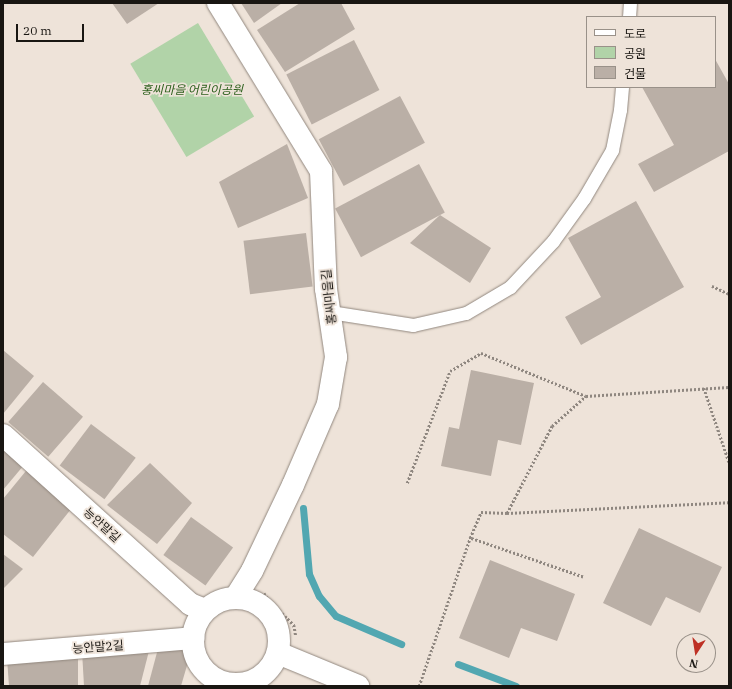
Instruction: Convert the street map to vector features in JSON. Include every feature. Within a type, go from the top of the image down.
[{"type":"street","name":"홍씨마을길","points":[[218,3],[321,171],[326,289],[336,357],[328,404],[293,484],[252,571],[236,597]]},
{"type":"street","name":"능안말길","points":[[3,435],[190,604],[205,610]]},
{"type":"street","points":[[236,597],[255,602],[271,614],[277,626],[280,639],[278,653],[264,674],[253,680],[241,684],[215,682],[196,658],[193,638],[195,627],[205,610],[224,599],[236,597]]},
{"type":"street","name":"능안말2길","points":[[3,654],[193,638]]},
{"type":"street","points":[[278,653],[358,686]]},
{"type":"lane","points":[[628,16],[630,3]]},
{"type":"lane","points":[[330,312],[413,325],[466,313],[510,287],[553,241],[584,198],[612,150],[620,110],[622,88]]},
{"type":"path","points":[[712,286],[729,294]]},
{"type":"path","points":[[407,483],[450,371],[480,353],[586,396],[729,387]]},
{"type":"path","points":[[704,388],[729,462]]},
{"type":"path","points":[[507,513],[552,426],[586,396]]},
{"type":"path","points":[[419,686],[470,538],[481,512],[507,513],[729,502]]},
{"type":"path","points":[[470,538],[583,577]]},
{"type":"path","points":[[252,571],[268,599],[294,625],[297,638]]},
{"type":"green space","name":"홍씨마을 어린이공원","points":[[198,23],[254,116],[186,157],[130,64]]},
{"type":"building","points":[[112,3],[159,3],[127,24]]},
{"type":"building","points":[[241,3],[282,3],[254,23]]},
{"type":"building","points":[[300,3],[341,3],[355,29],[285,72],[257,30]]},
{"type":"building","points":[[354,40],[379,90],[312,124],[286,75]]},
{"type":"building","points":[[716,61],[729,84],[729,151],[654,192],[638,164],[674,145],[643,88],[716,88]]},
{"type":"building","points":[[400,96],[425,143],[344,186],[319,139]]},
{"type":"building","points":[[287,144],[308,198],[238,228],[219,182]]},
{"type":"building","points":[[419,164],[445,213],[361,257],[335,209]]},
{"type":"building","points":[[636,201],[684,287],[581,345],[565,317],[601,297],[568,238]]},
{"type":"building","points":[[440,215],[491,248],[470,283],[410,243]]},
{"type":"building","points":[[306,233],[313,287],[250,294],[243,241]]},
{"type":"building","points":[[3,350],[34,376],[3,414]]},
{"type":"building","points":[[471,370],[534,383],[521,445],[498,440],[491,476],[441,466],[449,427],[459,429]]},
{"type":"building","points":[[43,382],[83,417],[48,457],[8,422]]},
{"type":"building","points":[[91,424],[136,458],[104,499],[60,466]]},
{"type":"building","points":[[3,447],[24,465],[3,490]]},
{"type":"building","points":[[150,463],[192,503],[157,544],[107,505]]},
{"type":"building","points":[[30,466],[75,504],[33,557],[3,534],[3,499]]},
{"type":"building","points":[[191,517],[233,548],[205,586],[163,555]]},
{"type":"building","points":[[639,528],[722,567],[700,613],[666,597],[651,626],[603,603]]},
{"type":"building","points":[[3,554],[23,569],[3,589]]},
{"type":"building","points":[[490,560],[575,594],[557,641],[521,628],[509,658],[459,638]]},
{"type":"building","points":[[159,645],[184,647],[188,662],[181,686],[148,686]]},
{"type":"building","points":[[150,647],[140,686],[84,686],[82,651]]},
{"type":"building","points":[[78,651],[78,686],[9,686],[7,658]]},
{"type":"waterway","points":[[303,508],[309,574],[319,596],[336,616],[401,644]]},
{"type":"waterway","points":[[458,664],[516,686]]}]
